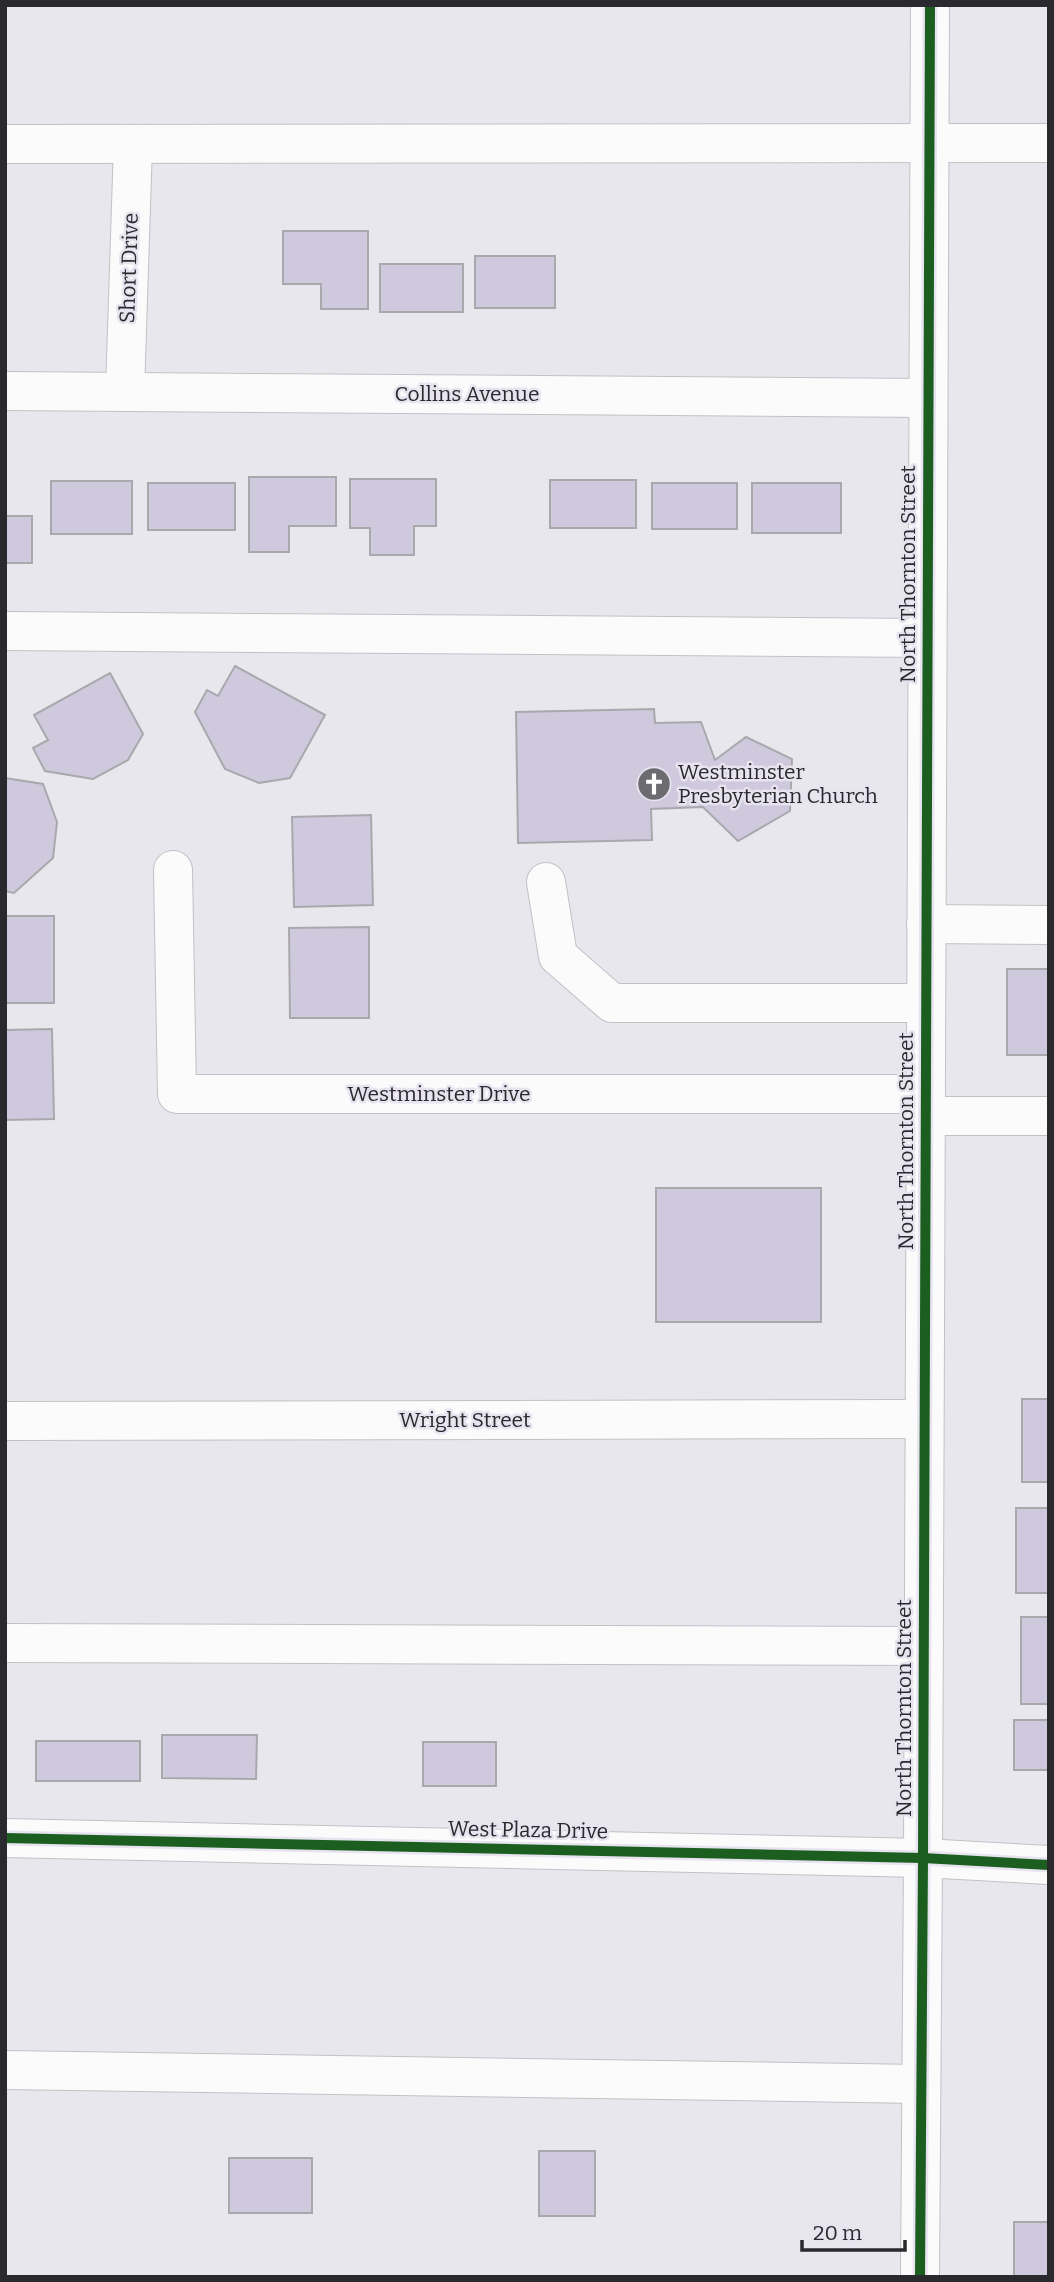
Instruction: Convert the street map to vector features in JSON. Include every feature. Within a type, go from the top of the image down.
[{"type":"street","name":"North Thornton Street","points":[[919,2277],[930,5]]},
{"type":"street","points":[[5,144],[1049,143]]},
{"type":"street","name":"Short Drive","points":[[125,391],[133,145]]},
{"type":"street","name":"Collins Avenue","points":[[5,391],[928,398]]},
{"type":"street","points":[[5,631],[928,638]]},
{"type":"street","name":"Westminster Drive","points":[[173,870],[177,1094],[925,1105]]},
{"type":"street","points":[[546,882],[558,956],[612,1003],[926,1003]]},
{"type":"street","points":[[926,924],[1049,925]]},
{"type":"street","points":[[925,1105],[1049,1116]]},
{"type":"street","name":"Wright Street","points":[[5,1421],[924,1419]]},
{"type":"street","points":[[5,1643],[924,1646]]},
{"type":"street","name":"West Plaza Drive","points":[[5,1838],[923,1857],[1049,1865]]},
{"type":"street","points":[[5,2070],[921,2084]]},
{"type":"building","points":[[283,231],[368,231],[368,309],[321,309],[321,284],[283,284]]},
{"type":"building","points":[[475,256],[555,256],[555,308],[475,308]]},
{"type":"building","points":[[380,264],[463,264],[463,312],[380,312]]},
{"type":"building","points":[[249,477],[336,477],[336,526],[289,526],[289,552],[249,552]]},
{"type":"building","points":[[350,479],[436,479],[436,526],[414,526],[414,555],[370,555],[370,528],[350,528]]},
{"type":"building","points":[[550,480],[636,480],[636,528],[550,528]]},
{"type":"building","points":[[51,481],[132,481],[132,534],[51,534]]},
{"type":"building","points":[[148,483],[235,483],[235,530],[148,530]]},
{"type":"building","points":[[652,483],[737,483],[737,529],[652,529]]},
{"type":"building","points":[[752,483],[841,483],[841,533],[752,533]]},
{"type":"building","points":[[5,516],[32,516],[32,563],[5,563]]},
{"type":"building","points":[[235,666],[325,715],[290,778],[259,783],[225,769],[195,712],[207,690],[218,696]]},
{"type":"building","points":[[110,673],[143,734],[128,760],[93,779],[45,771],[33,748],[48,740],[34,715]]},
{"type":"building","name":"Westminster Presbyterian Church","points":[[654,709],[655,723],[701,722],[715,760],[746,737],[792,759],[790,811],[738,841],[703,807],[651,809],[652,840],[518,843],[516,712]]},
{"type":"building","points":[[5,778],[43,784],[57,822],[53,858],[14,893],[5,891]]},
{"type":"building","points":[[371,815],[373,905],[294,907],[292,817]]},
{"type":"building","points":[[5,916],[54,916],[54,1003],[5,1003]]},
{"type":"building","points":[[369,927],[369,1018],[290,1018],[289,928]]},
{"type":"building","points":[[1007,969],[1049,969],[1049,1055],[1007,1055]]},
{"type":"building","points":[[52,1029],[54,1119],[5,1120],[5,1030]]},
{"type":"building","points":[[656,1188],[821,1188],[821,1322],[656,1322]]},
{"type":"building","points":[[1022,1399],[1049,1399],[1049,1482],[1022,1482]]},
{"type":"building","points":[[1016,1508],[1049,1508],[1049,1593],[1016,1593]]},
{"type":"building","points":[[1021,1617],[1049,1617],[1049,1704],[1021,1704]]},
{"type":"building","points":[[1014,1720],[1049,1720],[1049,1770],[1014,1770]]},
{"type":"building","points":[[162,1735],[257,1735],[256,1779],[162,1778]]},
{"type":"building","points":[[36,1741],[140,1741],[140,1781],[36,1781]]},
{"type":"building","points":[[423,1742],[496,1742],[496,1786],[423,1786]]},
{"type":"building","points":[[539,2151],[595,2151],[595,2216],[539,2216]]},
{"type":"building","points":[[229,2158],[312,2158],[312,2213],[229,2213]]},
{"type":"building","points":[[1014,2222],[1049,2222],[1049,2277],[1014,2277]]},
{"type":"cycle path","points":[[920,2277],[930,5]]},
{"type":"cycle path","points":[[5,1838],[923,1858],[1049,1865]]},
{"type":"place","name":"Westminster Presbyterian Church","points":[[654,784]]}]
